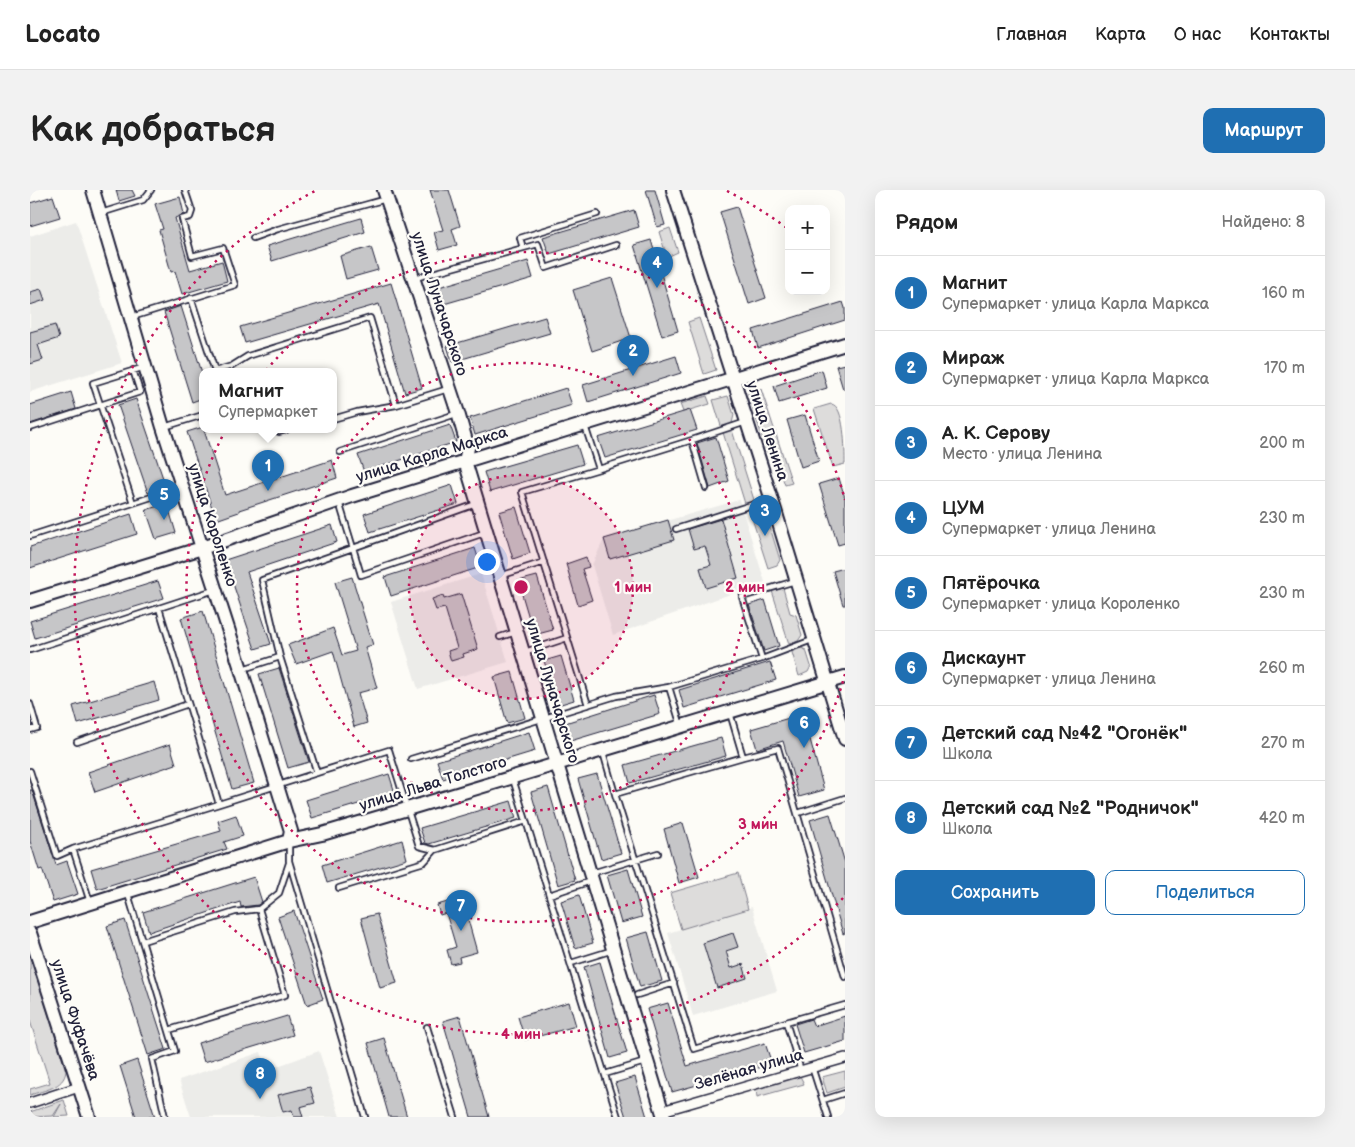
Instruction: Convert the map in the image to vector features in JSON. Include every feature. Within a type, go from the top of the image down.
[{"type":"street","name":"улица Короленко","points":[[92,190],[130,317],[139,369],[163,427],[216,589],[291,831],[289,841]]},
{"type":"street","name":"улица Ленина","points":[[673,190],[772,498],[845,740]]},
{"type":"street","name":"улица Луначарского","points":[[386,195],[458,413],[468,448],[465,461],[663,1114]]},
{"type":"street","name":"улица Карла Маркса","points":[[30,602],[202,548],[338,501],[845,344]]},
{"type":"street","name":"улица Льва Толстого","points":[[30,922],[289,841],[322,834],[407,809],[845,677]]},
{"type":"street","name":"улица Фуфачёва","points":[[30,932],[89,1117]]},
{"type":"street","name":"Зелёная улица","points":[[663,1114],[845,1058]]},
{"type":"street","points":[[30,1103],[79,1087]]},
{"type":"lane","points":[[99,214],[142,200],[151,190]]},
{"type":"lane","points":[[130,317],[235,285],[223,248],[192,256],[182,220],[190,217],[192,211],[185,190]]},
{"type":"lane","points":[[253,238],[386,195]]},
{"type":"lane","points":[[523,248],[520,238],[597,214]]},
{"type":"lane","points":[[414,279],[538,244],[546,268],[616,245]]},
{"type":"lane","points":[[191,298],[214,368]]},
{"type":"lane","points":[[225,368],[248,356],[370,318],[396,405]]},
{"type":"lane","points":[[30,428],[100,404],[140,392],[139,369],[93,384],[100,404],[133,503]]},
{"type":"lane","points":[[337,418],[396,405],[450,389]]},
{"type":"lane","points":[[340,452],[458,413]]},
{"type":"lane","points":[[163,427],[199,415]]},
{"type":"lane","points":[[588,705],[522,492],[747,422]]},
{"type":"lane","points":[[585,425],[599,469]]},
{"type":"lane","points":[[692,440],[706,488]]},
{"type":"lane","points":[[30,536],[183,487]]},
{"type":"lane","points":[[676,528],[772,498]]},
{"type":"lane","points":[[338,501],[361,575],[486,532]]},
{"type":"lane","points":[[317,773],[280,657],[262,580],[478,504]]},
{"type":"lane","points":[[500,576],[544,562]]},
{"type":"lane","points":[[762,658],[742,597],[797,580]]},
{"type":"lane","points":[[30,650],[216,589]]},
{"type":"lane","points":[[159,608],[219,804]]},
{"type":"lane","points":[[500,637],[517,631]]},
{"type":"lane","points":[[523,652],[567,638]]},
{"type":"lane","points":[[411,759],[616,696],[669,687],[815,639]]},
{"type":"lane","points":[[241,669],[280,657]]},
{"type":"lane","points":[[669,687],[681,726]]},
{"type":"lane","points":[[30,704],[37,728],[30,730]]},
{"type":"lane","points":[[77,742],[188,704]]},
{"type":"lane","points":[[730,711],[743,757]]},
{"type":"lane","points":[[615,794],[778,748],[845,977]]},
{"type":"lane","points":[[602,749],[694,1048],[845,1004]]},
{"type":"lane","points":[[30,771],[57,856],[73,849],[390,750],[419,846],[435,850]]},
{"type":"lane","points":[[512,777],[618,1117]]},
{"type":"lane","points":[[798,813],[845,798]]},
{"type":"lane","points":[[339,888],[424,862],[435,850],[526,821]]},
{"type":"lane","points":[[289,841],[289,861],[365,1117]]},
{"type":"lane","points":[[73,849],[90,904]]},
{"type":"lane","points":[[550,895],[635,860],[658,853]]},
{"type":"lane","points":[[143,941],[236,912],[259,910],[279,893],[289,861]]},
{"type":"lane","points":[[128,892],[175,1051],[152,1059],[165,1117]]},
{"type":"lane","points":[[169,1030],[285,995],[259,910]]},
{"type":"lane","points":[[571,963],[614,950]]},
{"type":"lane","points":[[637,995],[674,983]]},
{"type":"lane","points":[[786,1022],[801,1071]]},
{"type":"lane","points":[[427,1026],[455,1117]]},
{"type":"lane","points":[[605,1074],[647,1061]]},
{"type":"lane","points":[[812,1067],[828,1117]]},
{"type":"lane","points":[[822,1100],[845,1093]]},
{"type":"shaded area","points":[[76,221],[122,363],[30,392],[30,236]]},
{"type":"shaded area","points":[[670,228],[678,252],[667,257],[659,232]]},
{"type":"shaded area","points":[[699,318],[716,370],[704,374],[688,322]]},
{"type":"shaded area","points":[[761,389],[792,483],[785,485],[774,453],[767,452],[748,393]]},
{"type":"shaded area","points":[[707,396],[710,404],[683,412],[680,404]]},
{"type":"shaded area","points":[[728,396],[734,415],[731,427],[755,503],[746,507],[713,400]]},
{"type":"shaded area","points":[[831,404],[836,406],[842,420],[845,449],[845,464],[833,467],[814,409]]},
{"type":"shaded area","points":[[739,500],[765,582],[613,635],[592,565],[604,539]]},
{"type":"shaded area","points":[[760,506],[764,508],[780,560],[777,565],[768,568],[749,509]]},
{"type":"shaded area","points":[[481,574],[508,662],[418,689],[391,602]]},
{"type":"shaded area","points":[[783,588],[790,613],[796,615],[802,635],[798,641],[789,644],[772,591]]},
{"type":"shaded area","points":[[801,648],[806,650],[811,666],[808,672],[799,676],[791,649]]},
{"type":"shaded area","points":[[738,873],[748,909],[681,929],[670,893]]},
{"type":"shaded area","points":[[752,907],[777,991],[693,1016],[668,933]]},
{"type":"shaded area","points":[[30,955],[66,1071],[62,1081],[57,1085],[30,1095],[30,1089],[50,1083],[30,1021]]},
{"type":"shaded area","points":[[319,1051],[340,1117],[191,1117],[179,1080],[261,1052],[267,1070]]},
{"type":"shaded area","points":[[845,1071],[845,1087],[827,1093],[822,1077]]},
{"type":"shaded area","points":[[800,1076],[804,1084],[757,1097],[756,1089]]},
{"type":"shaded area","points":[[64,1100],[69,1116],[54,1117],[61,1104],[53,1116],[30,1117],[30,1112]]},
{"type":"building","points":[[116,190],[132,190],[135,196],[119,201]]},
{"type":"building","points":[[430,190],[449,190],[460,226],[452,229],[457,245],[439,250],[434,232],[443,230]]},
{"type":"building","points":[[646,190],[655,190],[665,225],[657,227]]},
{"type":"building","points":[[53,196],[60,217],[30,226],[30,203]]},
{"type":"building","points":[[180,197],[184,214],[175,218],[190,270],[222,261],[227,281],[182,294],[175,271],[171,272],[159,230],[163,229],[155,204]]},
{"type":"building","points":[[737,207],[766,298],[749,304],[720,212]]},
{"type":"building","points":[[634,210],[639,227],[549,254],[543,237]]},
{"type":"building","points":[[361,218],[365,232],[272,261],[267,246]]},
{"type":"building","points":[[651,240],[678,331],[662,336],[634,245]]},
{"type":"building","points":[[371,247],[378,270],[346,279],[340,256]]},
{"type":"building","points":[[528,261],[533,278],[437,306],[432,289]]},
{"type":"building","points":[[612,278],[631,338],[592,351],[573,290]]},
{"type":"building","points":[[391,283],[422,388],[405,393],[379,304],[245,343],[240,327]]},
{"type":"building","points":[[41,289],[45,300],[30,305],[30,292]]},
{"type":"building","points":[[843,302],[845,320],[758,348],[753,330]]},
{"type":"building","points":[[181,306],[200,368],[199,399],[192,402],[164,312]]},
{"type":"building","points":[[545,317],[550,333],[452,362],[447,346]]},
{"type":"building","points":[[55,325],[59,338],[38,345],[43,360],[30,364],[30,332]]},
{"type":"building","points":[[676,356],[681,373],[588,402],[583,385]]},
{"type":"building","points":[[845,364],[845,389],[843,389],[836,366]]},
{"type":"building","points":[[822,370],[827,388],[779,403],[774,386]]},
{"type":"building","points":[[566,388],[572,405],[475,435],[470,418]]},
{"type":"building","points":[[71,392],[76,409],[30,424],[30,405]]},
{"type":"building","points":[[136,399],[166,487],[148,493],[118,405]]},
{"type":"building","points":[[690,410],[697,430],[605,458],[598,438]]},
{"type":"building","points":[[805,415],[819,461],[801,467],[787,420]]},
{"type":"building","points":[[450,425],[456,442],[364,472],[358,455]]},
{"type":"building","points":[[199,428],[199,433],[205,433],[225,495],[332,460],[337,478],[239,510],[239,512],[216,520],[187,432]]},
{"type":"building","points":[[716,437],[729,481],[710,488],[697,443]]},
{"type":"building","points":[[577,445],[583,464],[490,492],[484,472]]},
{"type":"building","points":[[839,478],[845,498],[845,543],[838,545],[819,484]]},
{"type":"building","points":[[452,485],[458,504],[370,532],[364,514]]},
{"type":"building","points":[[167,503],[176,533],[156,539],[146,510]]},
{"type":"building","points":[[516,507],[530,553],[513,559],[499,512]]},
{"type":"building","points":[[131,514],[137,534],[30,568],[30,547]]},
{"type":"building","points":[[721,519],[738,578],[706,588],[700,568],[711,565],[705,546],[694,549],[688,529]]},
{"type":"building","points":[[668,520],[674,540],[610,559],[604,539]]},
{"type":"building","points":[[332,525],[337,542],[247,572],[271,644],[255,649],[225,560]]},
{"type":"building","points":[[475,548],[481,567],[391,596],[385,577]]},
{"type":"building","points":[[586,557],[589,567],[582,569],[592,600],[578,605],[566,564]]},
{"type":"building","points":[[845,568],[845,605],[843,605],[833,571]]},
{"type":"building","points":[[537,576],[553,630],[534,635],[518,581]]},
{"type":"building","points":[[352,577],[373,645],[365,647],[377,688],[358,693],[367,723],[354,727],[333,651],[296,664],[288,645],[333,628],[342,655],[356,651],[335,582]]},
{"type":"building","points":[[158,581],[164,598],[35,638],[30,621]]},
{"type":"building","points":[[461,594],[478,649],[463,654],[464,657],[451,661],[448,651],[457,648],[445,608],[436,610],[432,599],[443,595],[444,599]]},
{"type":"building","points":[[765,600],[779,646],[764,651],[749,605]]},
{"type":"building","points":[[203,611],[254,783],[232,789],[181,618]]},
{"type":"building","points":[[561,656],[574,700],[558,705],[544,661]]},
{"type":"building","points":[[770,662],[776,680],[684,708],[679,690]]},
{"type":"building","points":[[279,668],[309,762],[288,768],[259,674]]},
{"type":"building","points":[[512,672],[525,718],[507,723],[494,677]]},
{"type":"building","points":[[154,682],[159,700],[78,724],[73,706]]},
{"type":"building","points":[[654,695],[660,714],[567,742],[562,724]]},
{"type":"building","points":[[803,714],[824,790],[799,797],[783,741],[757,749],[751,729]]},
{"type":"building","points":[[529,732],[535,751],[443,779],[437,761]]},
{"type":"building","points":[[721,738],[726,756],[630,783],[625,765]]},
{"type":"building","points":[[170,744],[176,764],[95,792],[88,772]]},
{"type":"building","points":[[389,774],[395,793],[312,818],[306,800]]},
{"type":"building","points":[[597,774],[621,853],[601,859],[578,779]]},
{"type":"building","points":[[548,787],[575,880],[558,885],[531,792]]},
{"type":"building","points":[[30,790],[32,790],[56,865],[67,861],[78,894],[53,902],[42,869],[39,870],[30,841]]},
{"type":"building","points":[[511,801],[516,818],[429,844],[425,843],[420,828]]},
{"type":"building","points":[[830,814],[845,863],[845,933],[843,934],[810,820]]},
{"type":"building","points":[[236,815],[243,836],[224,842],[227,849],[97,889],[91,869],[221,831],[218,821]]},
{"type":"building","points":[[683,823],[699,877],[679,883],[664,829]]},
{"type":"building","points":[[402,840],[407,859],[327,883],[322,865]]},
{"type":"building","points":[[628,869],[642,917],[621,923],[607,875]]},
{"type":"building","points":[[254,877],[262,902],[258,905],[241,907],[240,902],[149,932],[143,912]]},
{"type":"building","points":[[579,895],[593,943],[575,948],[561,901]]},
{"type":"building","points":[[462,898],[477,952],[459,957],[460,962],[451,964],[447,950],[456,947],[446,913],[440,915],[437,905]]},
{"type":"building","points":[[294,911],[323,999],[307,1005],[278,917]]},
{"type":"building","points":[[377,914],[397,983],[380,988],[361,918]]},
{"type":"building","points":[[125,920],[166,1049],[148,1055],[107,926]]},
{"type":"building","points":[[648,932],[662,981],[640,987],[626,938]]},
{"type":"building","points":[[733,933],[738,947],[726,951],[731,968],[743,964],[747,978],[717,988],[703,943]]},
{"type":"building","points":[[600,962],[627,1053],[610,1058],[584,967]]},
{"type":"building","points":[[569,1002],[576,1026],[525,1040],[518,1017]]},
{"type":"building","points":[[668,1003],[687,1066],[765,1043],[772,1064],[672,1092],[647,1009]]},
{"type":"building","points":[[287,1016],[293,1035],[204,1062],[198,1043]]},
{"type":"building","points":[[460,1016],[489,1117],[471,1117],[443,1021]]},
{"type":"building","points":[[845,1016],[845,1041],[804,1053],[795,1024],[811,1019],[814,1026]]},
{"type":"building","points":[[384,1038],[407,1117],[389,1117],[368,1043]]},
{"type":"building","points":[[137,1060],[155,1117],[136,1117],[120,1066]]},
{"type":"building","points":[[635,1077],[647,1117],[626,1117],[615,1083]]},
{"type":"building","points":[[310,1087],[315,1103],[300,1107],[303,1117],[294,1117],[292,1110],[283,1112],[278,1095]]},
{"type":"place","name":"ЦУМ","points":[[657,288]]},
{"type":"place","name":"Мираж","points":[[633,376]]},
{"type":"place","name":"Магнит","points":[[268,491]]},
{"type":"place","name":"Пятёрочка","points":[[164,520]]},
{"type":"place","name":"А. К. Серову","points":[[765,536]]},
{"type":"place","name":"Дискаунт","points":[[804,748]]},
{"type":"place","name":"Детский сад №42 \"Огонёк\"","points":[[461,931]]},
{"type":"place","name":"Детский сад №2 \"Родничок\"","points":[[260,1099]]}]
